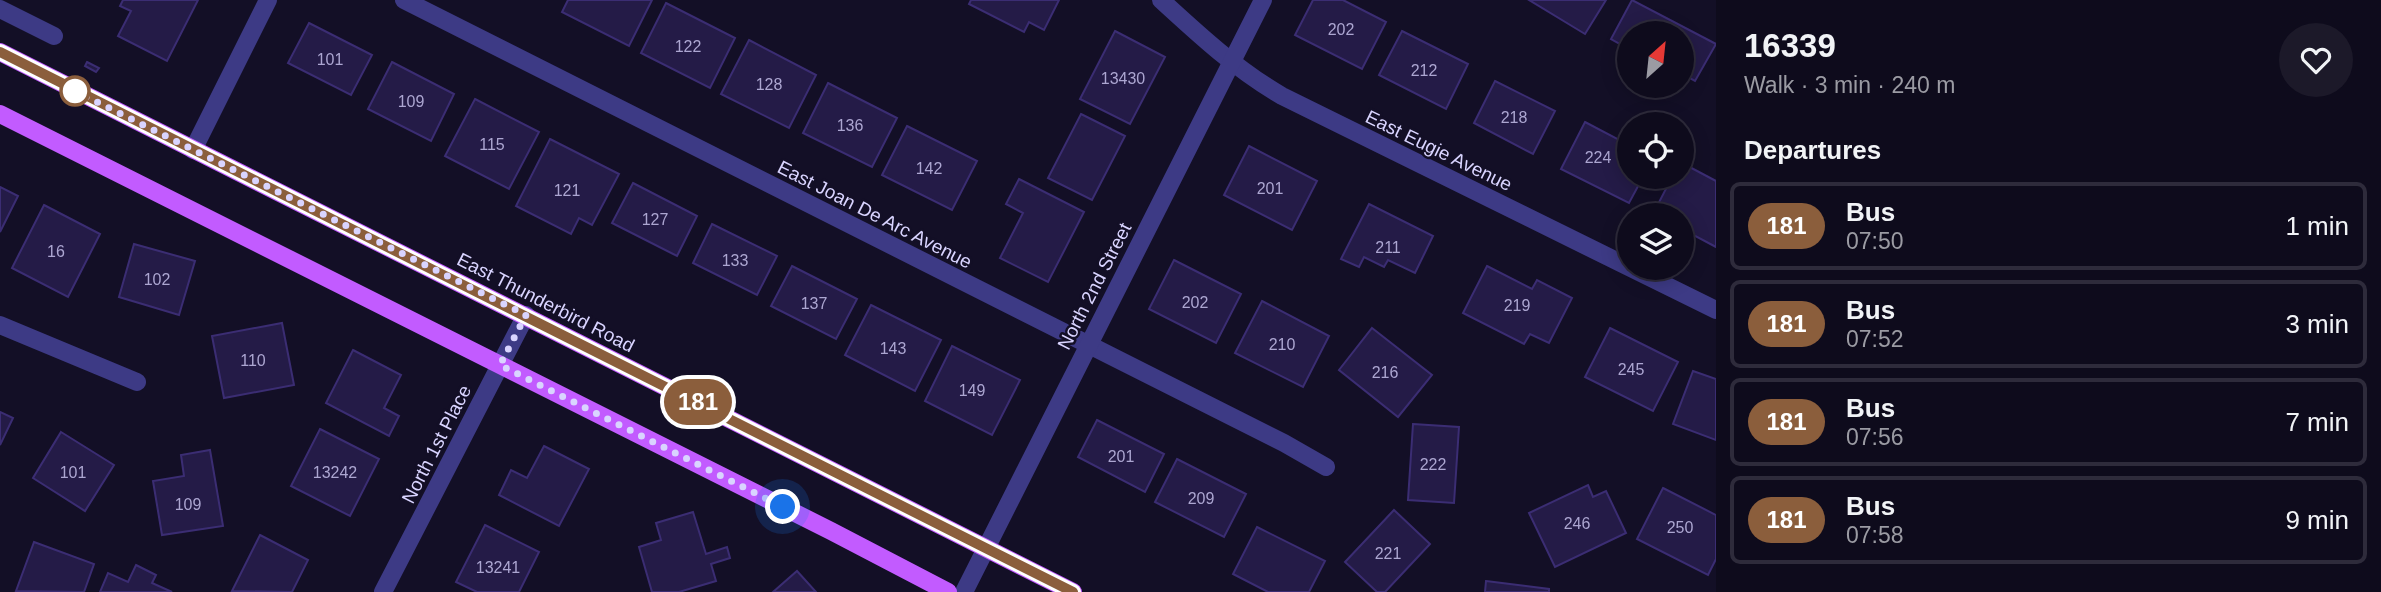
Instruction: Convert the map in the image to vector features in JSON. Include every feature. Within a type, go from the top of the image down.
[{"type":"main road","name":"East Thunderbird Road","points":[[0,52],[1073,592]]},
{"type":"main road","points":[[0,114],[948,592]]},
{"type":"street","points":[[193,150],[268,0]]},
{"type":"street","name":"East Joan De Arc Avenue","points":[[404,0],[1284,443],[1326,467]]},
{"type":"street","name":"East Eugie Avenue","points":[[1161,0],[1231,61],[1282,96],[1716,310]]},
{"type":"street","name":"North 2nd Street","points":[[964,592],[1263,0]]},
{"type":"street","points":[[0,9],[54,36]]},
{"type":"street","name":"North 1st Place","points":[[383,592],[526,315]]},
{"type":"street","points":[[0,325],[136,382]]},
{"type":"building","points":[[123,0],[198,0],[167,61],[118,36],[131,11],[120,6]]},
{"type":"building","points":[[568,0],[652,0],[629,46],[562,12]]},
{"type":"building","points":[[971,0],[1059,0],[1044,30],[1029,22],[1024,32],[969,4]]},
{"type":"building","points":[[1313,0],[1343,0],[1386,22],[1362,69],[1295,35]]},
{"type":"building","points":[[1529,0],[1606,0],[1585,34]]},
{"type":"building","points":[[1632,0],[1672,21],[1621,21]]},
{"type":"building","points":[[666,3],[735,38],[710,88],[641,53]]},
{"type":"building","points":[[309,23],[372,55],[351,95],[288,63]]},
{"type":"building","points":[[1617,28],[1617,42],[1611,39]]},
{"type":"building","points":[[1115,31],[1165,57],[1130,124],[1080,99]]},
{"type":"building","points":[[1402,31],[1468,64],[1446,109],[1379,75]]},
{"type":"building","points":[[1694,32],[1716,44],[1694,80]]},
{"type":"building","points":[[749,40],[816,75],[789,128],[721,94]]},
{"type":"building","points":[[87,62],[99,68],[96,72],[85,66]]},
{"type":"building","points":[[392,62],[454,94],[431,141],[368,109]]},
{"type":"building","points":[[1495,81],[1555,111],[1533,154],[1474,123]]},
{"type":"building","points":[[828,83],[897,118],[872,167],[803,133]]},
{"type":"building","points":[[475,99],[539,132],[509,189],[445,156]]},
{"type":"building","points":[[1081,114],[1125,136],[1092,200],[1048,178]]},
{"type":"building","points":[[1585,122],[1617,139],[1617,189],[1637,189],[1629,203],[1561,169]]},
{"type":"building","points":[[907,126],[977,161],[952,210],[882,175]]},
{"type":"building","points":[[550,139],[619,174],[592,225],[579,218],[571,234],[516,206]]},
{"type":"building","points":[[1249,146],[1317,181],[1292,230],[1224,195]]},
{"type":"building","points":[[1694,169],[1716,181],[1716,247],[1694,235],[1694,203],[1659,203],[1666,189],[1694,189]]},
{"type":"building","points":[[1019,179],[1084,212],[1048,282],[1000,258],[1023,213],[1006,204]]},
{"type":"building","points":[[633,183],[697,216],[677,256],[612,223]]},
{"type":"building","points":[[0,187],[18,196],[0,232]]},
{"type":"building","points":[[1369,204],[1433,236],[1415,273],[1388,260],[1384,267],[1364,257],[1359,267],[1341,259]]},
{"type":"building","points":[[44,205],[100,234],[68,297],[12,268]]},
{"type":"building","points":[[712,224],[777,256],[757,295],[693,263]]},
{"type":"building","points":[[134,244],[195,261],[179,315],[119,297]]},
{"type":"building","points":[[1174,260],[1241,294],[1216,343],[1149,309]]},
{"type":"building","points":[[792,266],[857,299],[836,339],[771,306]]},
{"type":"building","points":[[1487,266],[1532,289],[1537,280],[1572,298],[1549,343],[1530,334],[1524,344],[1463,313]]},
{"type":"building","points":[[1262,301],[1329,336],[1303,387],[1235,353]]},
{"type":"building","points":[[871,305],[941,340],[915,391],[845,355]]},
{"type":"building","points":[[282,323],[294,385],[224,398],[212,336]]},
{"type":"building","points":[[1372,328],[1432,375],[1398,417],[1339,370]]},
{"type":"building","points":[[1610,328],[1678,362],[1653,411],[1585,377]]},
{"type":"building","points":[[952,346],[1020,380],[992,435],[925,401]]},
{"type":"building","points":[[353,350],[401,375],[384,408],[399,416],[389,436],[326,403]]},
{"type":"building","points":[[1693,371],[1716,379],[1716,440],[1673,424]]},
{"type":"building","points":[[0,412],[13,418],[0,445]]},
{"type":"building","points":[[1097,420],[1164,454],[1145,492],[1078,457]]},
{"type":"building","points":[[1413,424],[1459,427],[1454,503],[1408,500]]},
{"type":"building","points":[[320,429],[379,459],[350,516],[291,486]]},
{"type":"building","points":[[61,432],[114,465],[85,511],[33,478]]},
{"type":"building","points":[[544,446],[589,469],[559,526],[499,495],[511,470],[527,478]]},
{"type":"building","points":[[210,450],[223,526],[162,535],[153,481],[184,476],[181,455]]},
{"type":"building","points":[[1177,459],[1246,494],[1224,537],[1155,502]]},
{"type":"building","points":[[1588,485],[1593,497],[1606,491],[1626,533],[1555,567],[1529,513]]},
{"type":"building","points":[[1663,488],[1716,515],[1716,559],[1708,575],[1637,539]]},
{"type":"building","points":[[1394,510],[1430,544],[1385,592],[1377,592],[1345,562]]},
{"type":"building","points":[[693,512],[706,554],[727,547],[730,558],[711,564],[716,581],[679,592],[652,592],[639,547],[661,540],[656,523]]},
{"type":"building","points":[[485,525],[539,552],[519,592],[477,592],[456,582]]},
{"type":"building","points":[[1257,527],[1325,561],[1309,592],[1268,592],[1233,574]]},
{"type":"building","points":[[260,535],[308,560],[292,592],[232,591]]},
{"type":"building","points":[[34,542],[94,564],[84,592],[16,591]]},
{"type":"building","points":[[136,565],[156,575],[152,583],[172,592],[100,592],[108,573],[128,582]]},
{"type":"building","points":[[797,571],[816,592],[773,592]]},
{"type":"building","points":[[1486,581],[1549,589],[1549,592],[1485,592]]},
{"type":"bus line","name":"181","points":[[0,52],[1073,592]]},
{"type":"route","points":[[75,91],[526,315],[500,365],[783,507]]}]
